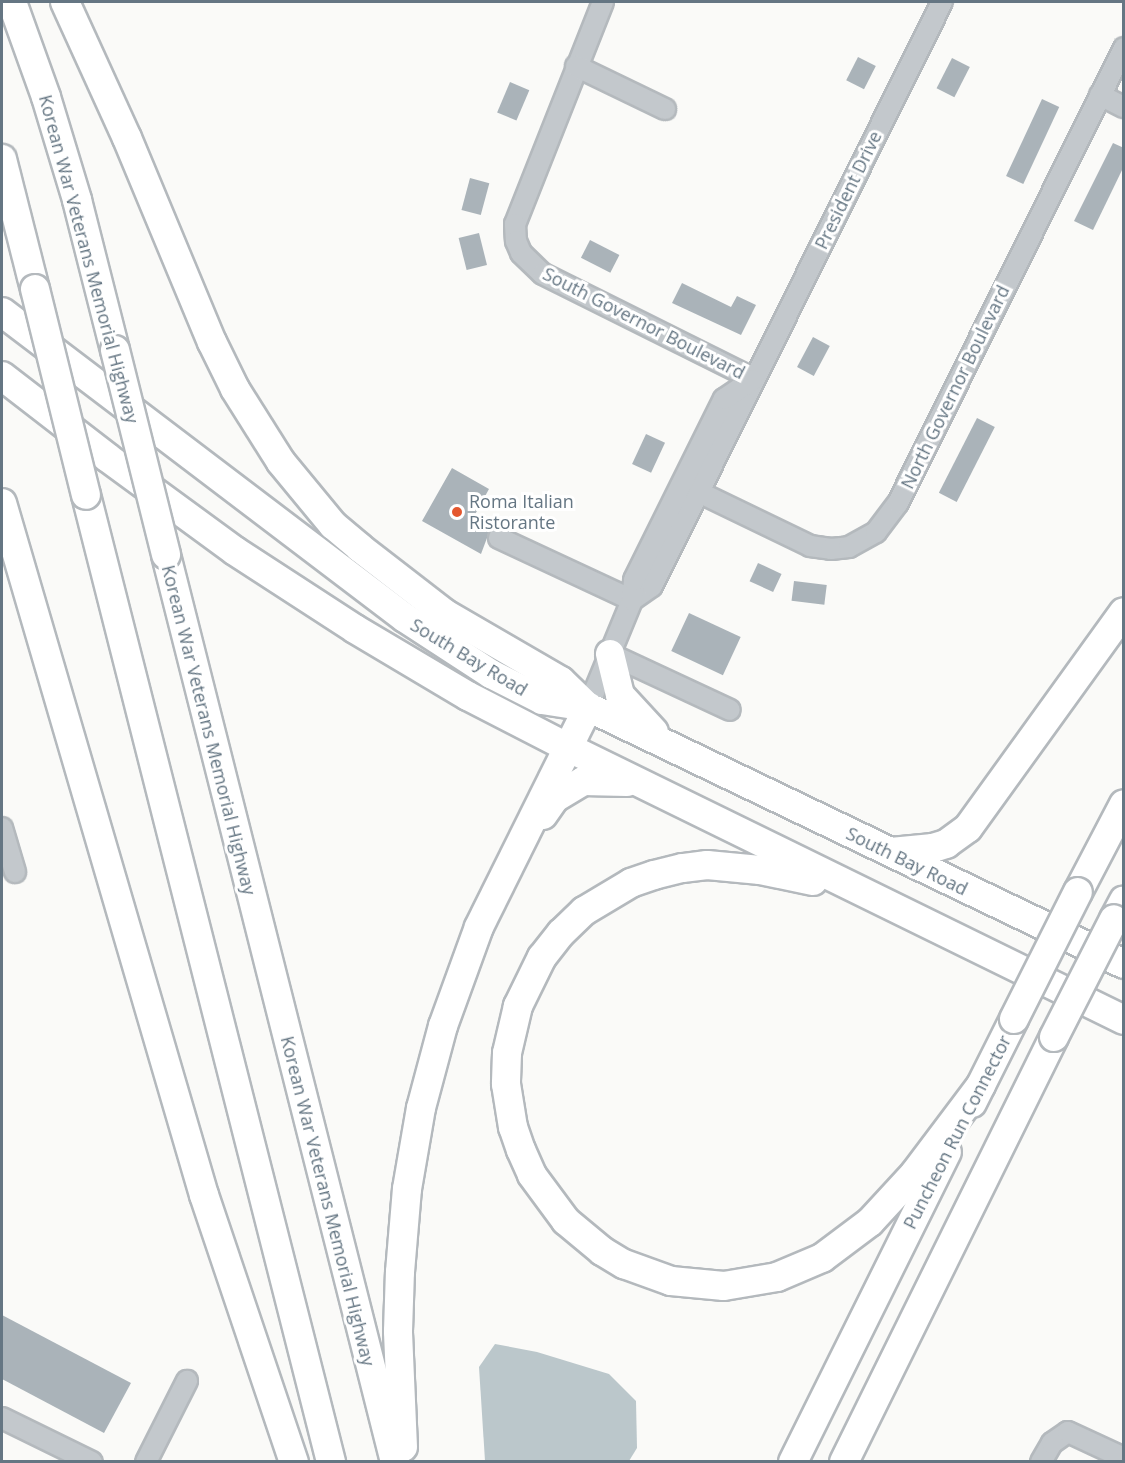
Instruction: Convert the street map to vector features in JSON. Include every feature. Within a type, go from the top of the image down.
[{"type":"highway","name":"Korean War Veterans Memorial Highway","points":[[12,2],[46,97],[73,188],[395,1461]]},
{"type":"highway","points":[[64,2],[113,107],[212,342],[239,398],[281,462],[333,525],[367,554],[444,613],[561,681],[588,707],[478,927],[456,986],[433,1060],[413,1148],[404,1218],[398,1331],[403,1461]]},
{"type":"highway","points":[[2,159],[331,1461]]},
{"type":"highway","name":"South Bay Road","points":[[2,312],[443,645],[542,700],[588,707],[1124,964]]},
{"type":"highway","name":"South Bay Road","points":[[2,376],[173,506],[294,590],[401,657],[567,747],[855,890],[1123,1019]]},
{"type":"highway","points":[[2,503],[204,1195],[294,1461]]},
{"type":"highway","points":[[888,852],[933,848],[946,844],[968,828],[1124,612]]},
{"type":"highway","points":[[610,654],[620,695],[666,744]]},
{"type":"highway","points":[[516,850],[555,798],[573,785],[595,779],[639,783]]},
{"type":"highway","name":"Puncheon Run Connector","points":[[793,1461],[1124,804]]},
{"type":"highway","points":[[855,890],[734,866],[682,867],[632,883],[584,911],[561,933],[542,957],[528,982],[518,1006],[507,1053],[506,1084],[513,1126],[532,1175],[566,1221],[602,1251],[649,1275],[695,1285],[724,1286],[777,1277],[822,1258],[870,1222],[915,1173],[981,1085]]},
{"type":"highway","points":[[844,1461],[1119,910]]},
{"type":"street","name":"South Governor Boulevard","points":[[603,2],[515,224],[516,241],[521,253],[543,274],[754,379]]},
{"type":"street","name":"President Drive","points":[[588,707],[632,600],[652,586],[690,488],[754,379],[942,2]]},
{"type":"street","name":"North Governor Boulevard","points":[[690,488],[810,546],[831,549],[849,547],[876,532],[898,502],[1124,48]]},
{"type":"street","points":[[576,66],[665,109]]},
{"type":"street","points":[[1101,95],[1124,107]]},
{"type":"street","points":[[499,538],[632,600]]},
{"type":"street","points":[[610,654],[730,710]]},
{"type":"street","points":[[2,828],[15,872]]},
{"type":"street","points":[[147,1461],[187,1381]]},
{"type":"street","points":[[2,1418],[92,1461]]},
{"type":"street","points":[[1041,1461],[1053,1443],[1068,1432],[1093,1453],[1124,1458]]},
{"type":"shaded area","points":[[495,1344],[537,1352],[609,1374],[636,1401],[637,1448],[629,1461],[485,1461],[479,1367]]},
{"type":"building","points":[[858,57],[876,66],[864,89],[846,80]]},
{"type":"building","points":[[952,58],[970,67],[954,97],[937,88]]},
{"type":"building","points":[[510,82],[529,90],[516,121],[497,112]]},
{"type":"building","points":[[1042,99],[1059,107],[1023,184],[1006,176]]},
{"type":"building","points":[[1113,143],[1124,148],[1124,166],[1093,230],[1074,221]]},
{"type":"building","points":[[470,178],[489,183],[481,215],[461,210]]},
{"type":"building","points":[[479,233],[487,265],[467,270],[459,238]]},
{"type":"building","points":[[590,240],[619,255],[610,273],[581,258]]},
{"type":"building","points":[[682,283],[731,307],[737,296],[756,305],[741,335],[672,303]]},
{"type":"building","points":[[813,337],[830,346],[814,376],[797,367]]},
{"type":"building","points":[[977,418],[995,427],[957,502],[939,493]]},
{"type":"building","points":[[646,434],[665,443],[651,473],[632,464]]},
{"type":"building","points":[[452,468],[489,489],[472,520],[490,530],[481,554],[422,521]]},
{"type":"building","points":[[758,563],[782,574],[773,592],[750,581]]},
{"type":"building","points":[[794,581],[827,585],[824,605],[792,601]]},
{"type":"building","points":[[689,613],[741,637],[723,675],[671,651]]},
{"type":"building","points":[[2,1315],[131,1383],[104,1433],[2,1379]]},
{"type":"place","name":"Roma Italian Ristorante","points":[[457,512]]}]
